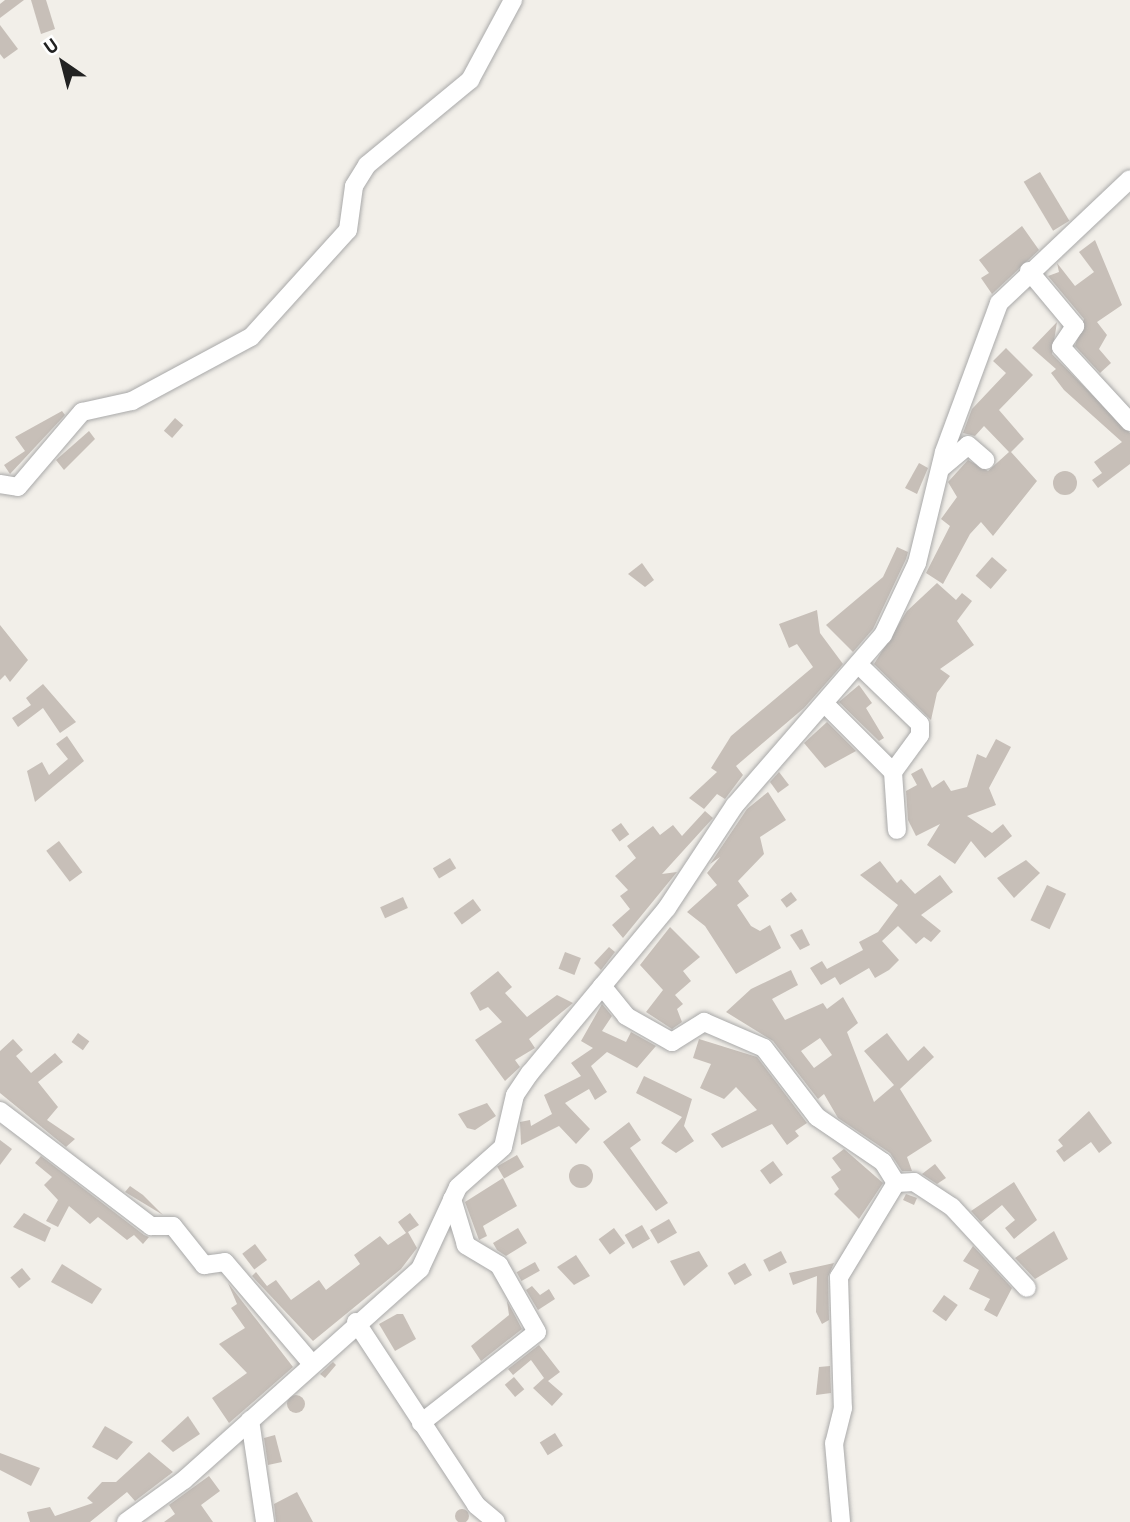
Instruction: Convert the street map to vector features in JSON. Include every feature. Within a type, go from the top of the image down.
[{"type":"street","points":[[0,484],[18,487],[82,412],[132,401],[251,337],[348,230],[354,186],[367,166],[470,80],[513,0]]},
{"type":"street","points":[[126,1522],[250,1420],[356,1322],[420,1269],[452,1199],[503,1147],[515,1095],[667,908],[734,805],[825,704],[901,608],[941,468],[995,312],[1029,271],[1130,178]]},
{"type":"street","points":[[1029,271],[1075,326],[1061,347],[1130,422]]},
{"type":"street","points":[[941,468],[968,445],[985,460]]},
{"type":"street","points":[[858,664],[920,724],[920,735],[892,772]]},
{"type":"street","points":[[825,704],[892,772],[897,830]]},
{"type":"street","points":[[602,986],[626,1016],[672,1042],[704,1022],[764,1048],[817,1117],[883,1162],[896,1184]]},
{"type":"street","points":[[0,1111],[151,1227],[173,1226],[204,1265],[225,1262],[312,1364]]},
{"type":"street","points":[[896,1184],[914,1182],[952,1207],[1027,1288]]},
{"type":"street","points":[[841,1522],[834,1443],[843,1408],[839,1277],[896,1184]]},
{"type":"street","points":[[421,1423],[537,1332],[499,1265],[466,1245],[452,1199]]},
{"type":"street","points":[[356,1322],[476,1505],[496,1522]]},
{"type":"street","points":[[250,1420],[265,1522]]},
{"type":"building","points":[[5,0],[24,0],[0,18],[0,4]]},
{"type":"building","points":[[31,0],[46,0],[55,29],[41,34]]},
{"type":"building","points":[[0,25],[18,49],[4,59],[0,54]]},
{"type":"building","points":[[1040,172],[1069,221],[1053,231],[1024,182]]},
{"type":"building","points":[[1022,226],[1039,250],[992,294],[981,278],[989,273],[979,260]]},
{"type":"building","points":[[1095,240],[1122,305],[1097,322],[1107,335],[1099,349],[1111,363],[1100,373],[1075,346],[1084,319],[1048,276],[1059,272],[1057,263],[1075,286],[1094,272],[1079,252]]},
{"type":"building","points":[[1057,322],[1052,354],[1130,433],[1130,464],[1098,488],[1092,480],[1102,473],[1094,462],[1122,442],[1064,390],[1051,373],[1056,369],[1032,348]]},
{"type":"building","points":[[1006,348],[1033,375],[999,410],[1024,439],[1011,452],[1037,481],[993,536],[981,522],[970,534],[943,584],[926,573],[950,526],[941,519],[957,497],[948,482],[968,460],[988,471],[1009,452],[984,426],[975,436],[963,433],[972,409],[1006,373],[993,361]]},
{"type":"building","points":[[62,411],[65,415],[10,474],[4,465],[25,451],[15,437]]},
{"type":"building","points":[[175,418],[183,425],[172,438],[164,431]]},
{"type":"building","points":[[89,431],[95,439],[64,470],[56,460]]},
{"type":"building","points":[[919,463],[928,468],[917,494],[905,488]]},
{"type":"building","points":[[1065,471],[1076,478],[1077,483],[1070,494],[1065,495],[1054,488],[1053,483],[1060,472]]},
{"type":"building","points":[[897,547],[908,552],[906,559],[873,629],[853,652],[826,625],[883,577]]},
{"type":"building","points":[[992,557],[1007,570],[991,589],[976,576]]},
{"type":"building","points":[[642,563],[654,580],[645,587],[628,574]]},
{"type":"building","points":[[937,583],[956,600],[962,593],[972,601],[957,621],[974,645],[940,669],[950,676],[937,693],[931,720],[874,664],[907,611]]},
{"type":"building","points":[[817,610],[820,633],[843,664],[804,708],[736,766],[743,775],[725,799],[717,794],[704,809],[689,798],[717,772],[711,768],[731,736],[813,667],[797,644],[789,648],[779,624]]},
{"type":"building","points":[[0,625],[28,660],[10,682],[5,675],[0,680]]},
{"type":"building","points":[[43,684],[76,722],[60,733],[43,708],[18,727],[12,718],[31,705],[26,698]]},
{"type":"building","points":[[859,685],[872,703],[866,708],[884,738],[879,741],[839,702]]},
{"type":"building","points":[[827,722],[856,751],[825,768],[804,743]]},
{"type":"building","points":[[67,736],[84,761],[35,802],[27,771],[42,762],[49,775],[68,759],[56,744]]},
{"type":"building","points":[[996,739],[1011,747],[989,788],[996,805],[967,816],[992,833],[1003,824],[1012,836],[985,858],[971,841],[955,864],[927,845],[940,824],[916,836],[908,820],[906,791],[917,785],[911,774],[922,768],[932,788],[944,780],[951,791],[967,787],[977,754],[986,758]]},
{"type":"building","points":[[779,772],[789,785],[778,793],[770,782]]},
{"type":"building","points":[[768,792],[786,820],[760,837],[764,854],[738,881],[749,896],[737,905],[751,926],[760,931],[770,925],[781,948],[736,974],[705,926],[687,912],[717,885],[707,873],[720,857],[710,864],[747,809]]},
{"type":"building","points":[[705,811],[713,818],[662,874],[677,872],[623,938],[612,925],[630,909],[620,896],[628,890],[615,876],[636,858],[627,846],[653,826],[660,835],[673,825],[682,836]]},
{"type":"building","points":[[621,823],[629,834],[620,841],[611,830]]},
{"type":"building","points":[[59,841],[82,872],[70,882],[46,851]]},
{"type":"building","points":[[450,858],[456,868],[439,879],[433,868]]},
{"type":"building","points":[[1026,860],[1040,873],[1014,898],[997,878]]},
{"type":"building","points":[[880,861],[897,883],[901,879],[915,894],[940,875],[953,892],[921,915],[941,931],[931,942],[924,937],[916,944],[898,926],[882,941],[899,960],[889,970],[875,978],[869,968],[840,985],[835,977],[821,985],[810,968],[822,961],[827,969],[863,950],[859,942],[878,932],[898,905],[860,875]]},
{"type":"building","points":[[1047,885],[1066,894],[1050,929],[1031,920]]},
{"type":"building","points":[[791,892],[797,900],[787,908],[781,900]]},
{"type":"building","points":[[403,897],[408,908],[385,918],[380,907]]},
{"type":"building","points":[[473,899],[481,910],[462,924],[454,913]]},
{"type":"building","points":[[670,927],[700,957],[683,971],[691,981],[675,995],[683,1004],[677,1009],[682,1022],[672,1029],[646,1012],[663,990],[640,965]]},
{"type":"building","points":[[802,929],[810,945],[800,950],[790,935]]},
{"type":"building","points":[[609,947],[615,952],[601,970],[594,963]]},
{"type":"building","points":[[565,952],[581,958],[574,975],[559,969]]},
{"type":"building","points":[[791,970],[798,985],[772,999],[785,1020],[823,1003],[827,1009],[843,997],[858,1023],[847,1032],[874,1102],[894,1085],[864,1051],[887,1033],[908,1061],[924,1046],[934,1057],[900,1089],[932,1141],[907,1157],[912,1171],[902,1171],[890,1153],[838,1118],[824,1094],[818,1099],[773,1041],[726,1012],[751,989]],"holes":[[[820,1038],[832,1055],[814,1068],[801,1051]]]},
{"type":"building","points":[[498,971],[512,987],[505,993],[527,1017],[557,995],[573,1003],[529,1039],[535,1048],[515,1060],[520,1067],[505,1081],[475,1040],[502,1022],[488,1007],[480,1011],[470,993]]},
{"type":"building","points":[[602,1004],[612,1016],[602,1031],[626,1042],[631,1032],[656,1046],[637,1068],[607,1052],[591,1066],[607,1092],[595,1100],[589,1089],[565,1103],[590,1129],[576,1144],[559,1126],[521,1145],[520,1122],[530,1120],[531,1126],[552,1114],[544,1095],[581,1076],[571,1063],[593,1048],[581,1041]]},
{"type":"building","points":[[78,1033],[89,1041],[83,1050],[72,1042]]},
{"type":"building","points":[[13,1039],[23,1050],[16,1056],[31,1073],[55,1053],[63,1062],[38,1082],[58,1107],[47,1120],[75,1139],[66,1147],[0,1093],[0,1051]]},
{"type":"building","points":[[699,1039],[757,1057],[807,1123],[795,1131],[799,1136],[787,1145],[772,1124],[722,1148],[711,1134],[757,1110],[736,1087],[724,1099],[700,1088],[711,1064],[693,1058]]},
{"type":"building","points":[[644,1076],[692,1099],[684,1126],[694,1141],[676,1153],[661,1143],[682,1117],[636,1093]]},
{"type":"building","points":[[487,1103],[496,1116],[475,1130],[467,1128],[458,1114]]},
{"type":"building","points":[[1089,1111],[1112,1143],[1099,1153],[1091,1142],[1064,1162],[1056,1151],[1063,1146],[1058,1140]]},
{"type":"building","points":[[629,1122],[641,1140],[630,1148],[668,1203],[656,1211],[603,1142]]},
{"type":"building","points":[[0,1140],[12,1149],[0,1165]]},
{"type":"building","points":[[844,1149],[883,1183],[859,1219],[834,1194],[839,1189],[831,1177],[841,1170],[832,1158]]},
{"type":"building","points":[[517,1155],[524,1167],[504,1179],[497,1166]]},
{"type":"building","points":[[41,1156],[149,1237],[143,1244],[134,1235],[127,1240],[98,1217],[90,1224],[69,1206],[58,1227],[46,1221],[58,1200],[44,1185],[52,1177],[35,1163]]},
{"type":"building","points":[[773,1161],[783,1175],[770,1184],[760,1170]]},
{"type":"building","points":[[581,1164],[590,1167],[593,1176],[590,1185],[581,1188],[572,1185],[569,1176],[572,1167]]},
{"type":"building","points":[[935,1164],[946,1178],[937,1184],[922,1174]]},
{"type":"building","points":[[503,1178],[517,1206],[483,1226],[487,1236],[479,1240],[465,1202]]},
{"type":"building","points":[[1014,1182],[1037,1220],[1014,1239],[1005,1228],[1015,1220],[1002,1205],[981,1222],[971,1211]]},
{"type":"building","points":[[130,1186],[143,1195],[163,1215],[125,1192]]},
{"type":"building","points":[[906,1194],[917,1198],[914,1205],[903,1200]]},
{"type":"building","points":[[24,1213],[51,1228],[45,1242],[13,1227]]},
{"type":"building","points":[[410,1213],[419,1225],[408,1232],[417,1248],[401,1269],[313,1341],[252,1276],[256,1272],[267,1286],[276,1280],[291,1300],[319,1280],[326,1290],[360,1264],[354,1255],[380,1236],[388,1245],[406,1233],[398,1222]]},
{"type":"building","points":[[669,1219],[677,1233],[658,1244],[650,1230]]},
{"type":"building","points":[[642,1225],[650,1239],[633,1249],[625,1235]]},
{"type":"building","points":[[518,1228],[527,1243],[506,1256],[497,1250],[493,1243]]},
{"type":"building","points":[[614,1228],[625,1243],[610,1255],[599,1239]]},
{"type":"building","points":[[1054,1231],[1068,1259],[1035,1279],[1015,1258]]},
{"type":"building","points":[[255,1244],[267,1260],[254,1270],[242,1254]]},
{"type":"building","points":[[973,1246],[1012,1288],[997,1317],[984,1310],[990,1299],[969,1289],[979,1270],[963,1261]]},
{"type":"building","points":[[699,1251],[708,1266],[684,1286],[670,1261]]},
{"type":"building","points":[[781,1251],[787,1263],[769,1272],[763,1260]]},
{"type":"building","points":[[576,1255],[590,1276],[574,1285],[557,1267]]},
{"type":"building","points":[[535,1262],[540,1271],[521,1281],[517,1272]]},
{"type":"building","points":[[745,1263],[752,1275],[735,1285],[728,1273]]},
{"type":"building","points":[[834,1263],[828,1277],[829,1320],[822,1324],[816,1312],[817,1276],[793,1285],[789,1273]]},
{"type":"building","points":[[62,1264],[102,1289],[92,1304],[51,1282]]},
{"type":"building","points":[[22,1268],[31,1279],[19,1288],[10,1277]]},
{"type":"building","points":[[228,1283],[293,1367],[229,1423],[212,1398],[247,1373],[219,1344],[245,1328],[231,1308],[237,1304]]},
{"type":"building","points":[[532,1286],[540,1295],[549,1289],[555,1299],[538,1310],[526,1290]]},
{"type":"building","points":[[944,1295],[958,1305],[946,1321],[932,1311]]},
{"type":"building","points":[[507,1301],[522,1329],[481,1361],[471,1346],[509,1315]]},
{"type":"building","points":[[397,1314],[403,1314],[416,1339],[395,1351],[379,1324]]},
{"type":"building","points":[[539,1345],[560,1372],[548,1381],[563,1394],[552,1406],[533,1388],[544,1378],[531,1360],[513,1375],[508,1369]]},
{"type":"building","points":[[333,1362],[336,1365],[325,1378],[320,1374]]},
{"type":"building","points":[[830,1366],[831,1393],[816,1395],[819,1367]]},
{"type":"building","points":[[514,1377],[524,1389],[515,1397],[505,1385]]},
{"type":"building","points":[[296,1395],[302,1398],[305,1404],[302,1410],[296,1413],[290,1410],[287,1404],[290,1398]]},
{"type":"building","points":[[188,1416],[200,1434],[173,1452],[161,1441]]},
{"type":"building","points":[[105,1426],[133,1442],[117,1460],[92,1447]]},
{"type":"building","points":[[555,1433],[563,1446],[548,1455],[540,1443]]},
{"type":"building","points":[[275,1435],[282,1462],[268,1465],[264,1438]]},
{"type":"building","points":[[149,1452],[173,1472],[135,1501],[127,1492],[90,1522],[30,1522],[27,1512],[50,1507],[55,1516],[93,1503],[87,1498],[102,1482],[116,1482]]},
{"type":"building","points":[[0,1453],[40,1468],[31,1486],[0,1470]]},
{"type":"building","points":[[209,1476],[220,1491],[201,1505],[213,1522],[164,1522],[175,1514],[169,1505]]},
{"type":"building","points":[[297,1492],[313,1522],[276,1522],[274,1504]]},
{"type":"building","points":[[459,1509],[465,1509],[469,1516],[465,1523],[459,1523],[455,1519],[455,1513]]}]
